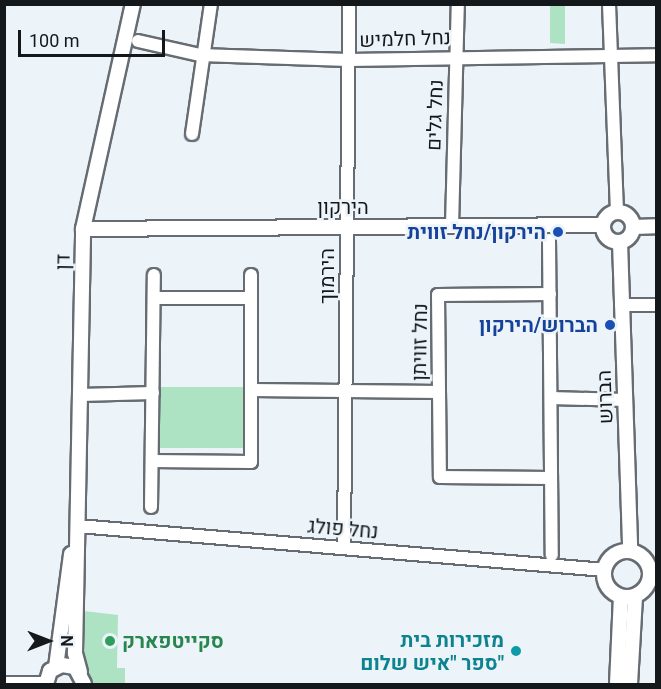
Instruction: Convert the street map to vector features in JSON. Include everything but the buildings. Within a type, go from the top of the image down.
[{"type":"street","name":"דן","points":[[82,678],[75,653],[83,229],[133,4]]},
{"type":"street","points":[[192,134],[200,55],[212,4]]},
{"type":"street","name":"הירמוך","points":[[344,548],[349,4]]},
{"type":"street","name":"נחל גלים","points":[[452,226],[458,4]]},
{"type":"street","points":[[609,4],[617,212],[603,225],[607,237],[620,242],[633,227],[657,226]]},
{"type":"street","name":"נחל חלמיש","points":[[138,41],[200,55],[348,60],[457,56],[657,55]]},
{"type":"street","points":[[617,212],[630,218],[633,227]]},
{"type":"street","name":"הירקון","points":[[83,229],[603,225]]},
{"type":"street","points":[[549,240],[552,555]]},
{"type":"street","name":"הברוש","points":[[620,242],[630,551]]},
{"type":"street","points":[[151,507],[154,275]]},
{"type":"street","points":[[152,460],[251,462],[251,275]]},
{"type":"street","name":"נחל זוויתן","points":[[550,294],[438,295],[439,392],[440,477],[552,478]]},
{"type":"street","points":[[153,298],[251,298]]},
{"type":"street","points":[[621,305],[657,305]]},
{"type":"street","name":"נחל זוויתן","points":[[252,390],[439,392]]},
{"type":"street","points":[[80,395],[153,393]]},
{"type":"street","points":[[551,398],[625,400]]},
{"type":"street","name":"דן","points":[[56,667],[61,654],[62,586],[78,526]]},
{"type":"street","name":"נחל פולג","points":[[78,526],[605,570]]},
{"type":"street","points":[[630,551],[644,558],[651,572],[647,587],[628,597],[606,584],[605,570],[616,554],[630,551]]},
{"type":"street","points":[[617,684],[628,597]]},
{"type":"street","points":[[628,597],[630,684]]},
{"type":"street","points":[[4,683],[46,684],[56,667],[69,665],[82,678]]},
{"type":"green space","points":[[550,5],[565,5],[565,44],[550,43]]},
{"type":"green space","points":[[158,387],[244,387],[244,448],[158,448]]},
{"type":"green space","points":[[84,611],[118,615],[117,668],[125,668],[125,684],[85,684]]},
{"type":"place","name":"הירקון/נחל זווית","points":[[558,232]]},
{"type":"place","name":"הברוש/הירקון","points":[[610,325]]},
{"type":"place","name":"סקייטפארק","points":[[110,641]]},
{"type":"place","name":"מזכירות בית ספר \"איש שלום\"","points":[[516,651]]}]
